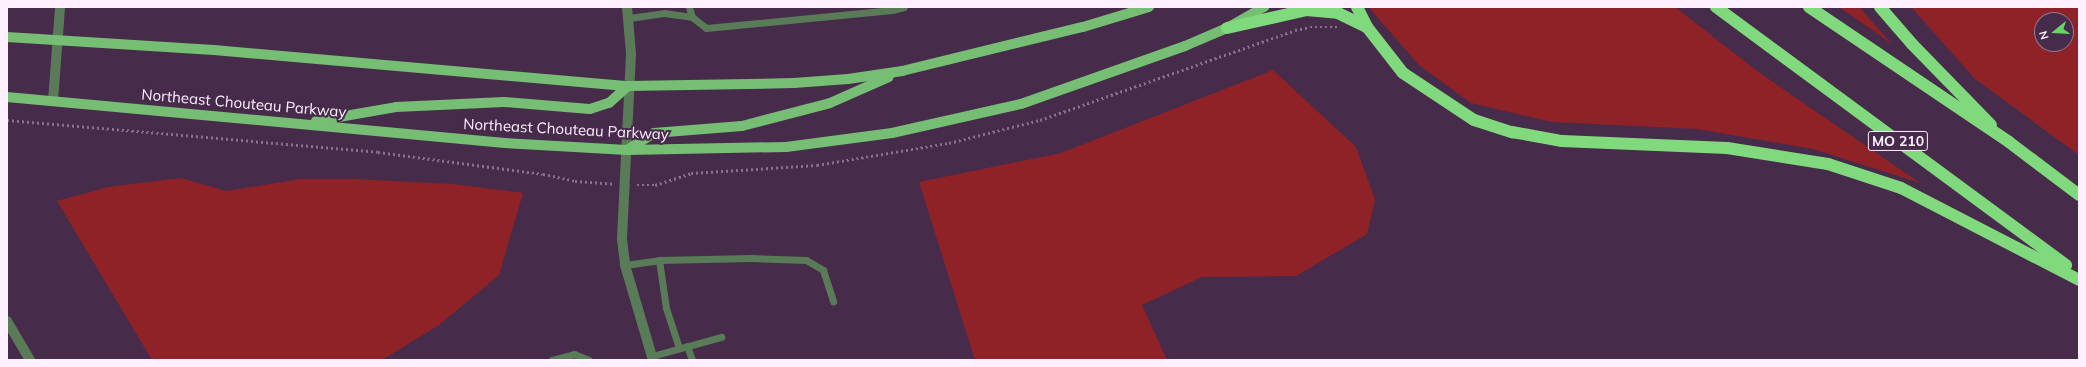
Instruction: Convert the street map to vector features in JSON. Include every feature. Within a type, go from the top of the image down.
[{"type":"highway","points":[[1357,7],[1367,27],[1403,73],[1474,120],[1512,132],[1562,141],[1727,148],[1828,164],[1901,188],[2079,280]]},
{"type":"highway","name":"MO 210","points":[[1716,7],[2079,276]]},
{"type":"highway","points":[[1809,7],[2009,142],[2079,195]]},
{"type":"highway","points":[[1880,7],[1912,44],[2009,142]]},
{"type":"highway","points":[[1227,28],[1306,10],[1338,13],[1367,27]]},
{"type":"main road","points":[[7,37],[222,51],[628,86],[794,83],[848,79],[902,71],[1083,27],[1150,7]]},
{"type":"main road","name":"Northeast Chouteau Parkway","points":[[7,97],[303,123],[505,143],[627,150],[786,147],[892,134],[1021,104],[1133,66],[1227,28],[1264,7]]},
{"type":"main road","points":[[627,150],[654,132],[742,126],[830,103],[902,71]]},
{"type":"main road","points":[[303,123],[396,107],[504,102],[590,110],[609,103],[628,86]]},
{"type":"street","points":[[53,101],[60,7]]},
{"type":"street","points":[[627,7],[631,54],[628,86],[627,150],[622,238],[624,265],[653,358]]},
{"type":"street","points":[[7,321],[30,360]]},
{"type":"lane","points":[[689,7],[692,17]]},
{"type":"lane","points":[[629,18],[664,13],[692,17],[706,28],[892,10],[904,7]]},
{"type":"lane","points":[[624,265],[659,260],[780,258],[806,260],[823,270],[833,301]]},
{"type":"lane","points":[[659,260],[666,308],[679,348]]},
{"type":"lane","points":[[653,358],[679,348],[721,337]]},
{"type":"lane","points":[[687,346],[692,360]]},
{"type":"lane","points":[[552,360],[574,354],[589,360]]},
{"type":"shaded area","points":[[1373,7],[1675,7],[1757,71],[1920,183],[1813,149],[1697,129],[1552,122],[1471,103],[1419,65],[1370,9]]},
{"type":"shaded area","points":[[1839,7],[1859,7],[1892,44]]},
{"type":"shaded area","points":[[1911,7],[2079,7],[2079,155],[1975,79]]},
{"type":"shaded area","points":[[1273,70],[1356,147],[1375,200],[1367,234],[1296,276],[1202,277],[1142,305],[1167,360],[975,360],[919,182],[1061,153]]},
{"type":"shaded area","points":[[181,178],[226,191],[300,179],[354,179],[452,184],[523,193],[499,275],[439,325],[382,360],[152,360],[57,201],[108,187]]}]
